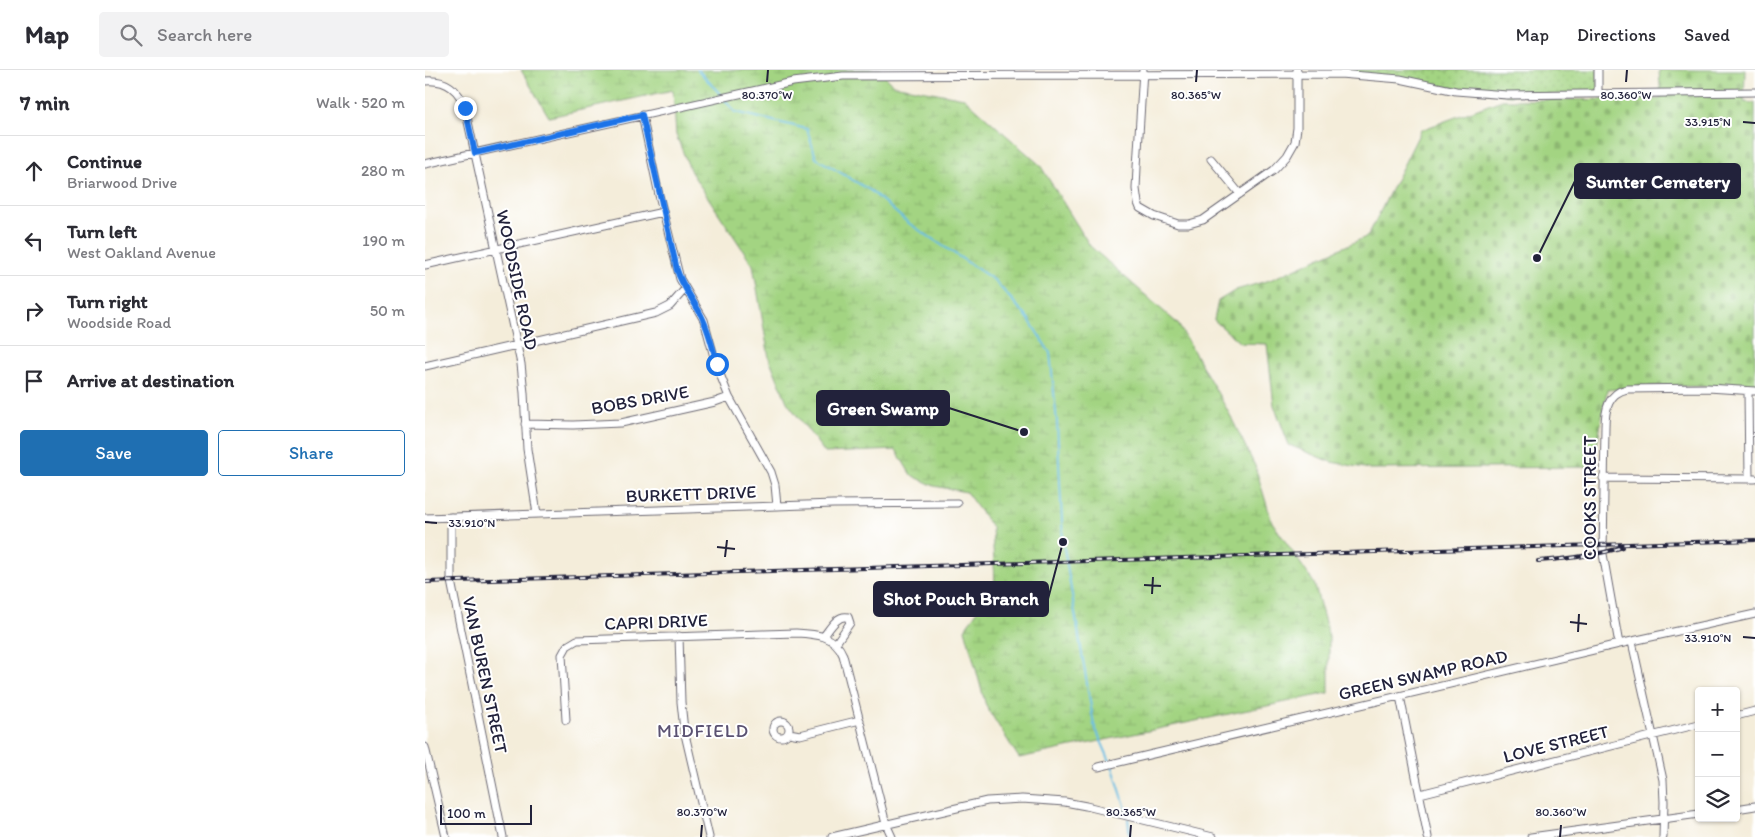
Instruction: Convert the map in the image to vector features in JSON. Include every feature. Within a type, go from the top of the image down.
[{"type":"street","points":[[1598,70],[1598,94]]},
{"type":"street","points":[[425,164],[808,79],[843,76],[1056,72],[1297,72],[1386,77],[1456,91],[1484,94],[1755,92]]},
{"type":"street","points":[[1143,72],[1136,189],[1138,203],[1141,208],[1154,216],[1178,224],[1189,224],[1203,220],[1274,170],[1287,156],[1295,142],[1297,128],[1297,72]]},
{"type":"street","name":"WOODSIDE ROAD","points":[[425,81],[443,82],[452,87],[458,93],[465,108],[521,364],[528,458],[537,514]]},
{"type":"street","points":[[642,115],[677,270],[685,289],[707,327],[717,364],[729,397],[771,472],[775,485],[777,506]]},
{"type":"street","points":[[1211,159],[1240,194]]},
{"type":"street","points":[[425,264],[663,212]]},
{"type":"street","points":[[425,366],[656,313],[670,306],[685,289]]},
{"type":"street","name":"COOKS STREET","points":[[1619,644],[1603,554],[1603,478],[1606,409],[1613,396],[1618,392],[1627,390],[1708,388],[1752,391]]},
{"type":"street","points":[[1603,478],[1752,479],[1752,391]]},
{"type":"street","name":"BOBS DRIVE","points":[[525,424],[598,425],[621,423],[715,402],[729,397]]},
{"type":"street","name":"BURKETT DRIVE","points":[[425,518],[833,504],[957,503]]},
{"type":"street","name":"VAN BUREN STREET","points":[[451,517],[451,581],[503,837]]},
{"type":"street","name":"GREEN SWAMP ROAD","points":[[1098,767],[1619,644],[1755,614]]},
{"type":"street","points":[[824,636],[839,618],[842,616],[848,617],[850,623],[836,643],[842,651],[848,668],[886,824],[892,837]]},
{"type":"street","name":"CAPRI DRIVE","points":[[566,720],[562,655],[571,643],[585,639],[796,633],[824,636],[836,643]]},
{"type":"street","points":[[679,636],[681,702],[684,730],[709,837]]},
{"type":"street","points":[[1631,642],[1663,780],[1663,837]]},
{"type":"street","points":[[1400,696],[1428,837]]},
{"type":"street","points":[[1740,715],[1755,711]]},
{"type":"street","points":[[789,733],[800,735],[860,720]]},
{"type":"street","name":"LOVE STREET","points":[[1420,794],[1695,725]]},
{"type":"street","points":[[425,747],[446,837]]},
{"type":"street","points":[[832,837],[970,803],[1022,799],[1065,802],[1213,837]]},
{"type":"street","points":[[1740,808],[1755,806]]},
{"type":"street","points":[[1531,837],[1695,815]]},
{"type":"green space","points":[[521,70],[880,70],[893,85],[964,98],[1040,165],[1090,246],[1178,324],[1229,413],[1255,466],[1272,522],[1314,583],[1329,637],[1329,693],[1019,758],[986,706],[965,629],[995,584],[992,527],[966,492],[934,486],[911,475],[896,450],[825,453],[787,402],[769,358],[753,265],[691,172],[676,135],[673,90],[549,117]]},
{"type":"green space","points":[[1350,70],[1598,70],[1598,94],[1507,95],[1350,74]]},
{"type":"green space","points":[[1659,70],[1745,70],[1744,102],[1755,103],[1755,387],[1653,386],[1607,390],[1593,467],[1370,469],[1331,462],[1289,445],[1274,405],[1267,344],[1240,343],[1214,320],[1218,301],[1236,290],[1270,280],[1368,236],[1421,130],[1502,100],[1661,99]]},
{"type":"waterway","points":[[698,70],[722,96]]},
{"type":"waterway","points":[[725,100],[735,112],[807,129],[816,158],[871,191],[907,222],[994,280],[1028,318],[1050,353],[1057,422],[1063,542],[1094,725],[1113,768],[1128,815]]},
{"type":"waterway","points":[[1128,819],[1130,837]]},
{"type":"railway","points":[[425,582],[1755,540]]},
{"type":"railway","points":[[1538,561],[1581,557],[1623,547]]},
{"type":"place","name":"Sumter Cemetery","points":[[1537,258]]},
{"type":"place","name":"Green Swamp","points":[[1024,432]]},
{"type":"place","name":"Shot Pouch Branch","points":[[1063,542]]},
{"type":"district","name":"MIDFIELD","points":[[703,730]]},
{"type":"route","points":[[465,108],[475,153],[642,115],[677,270],[680,279],[707,327],[717,364]]}]
